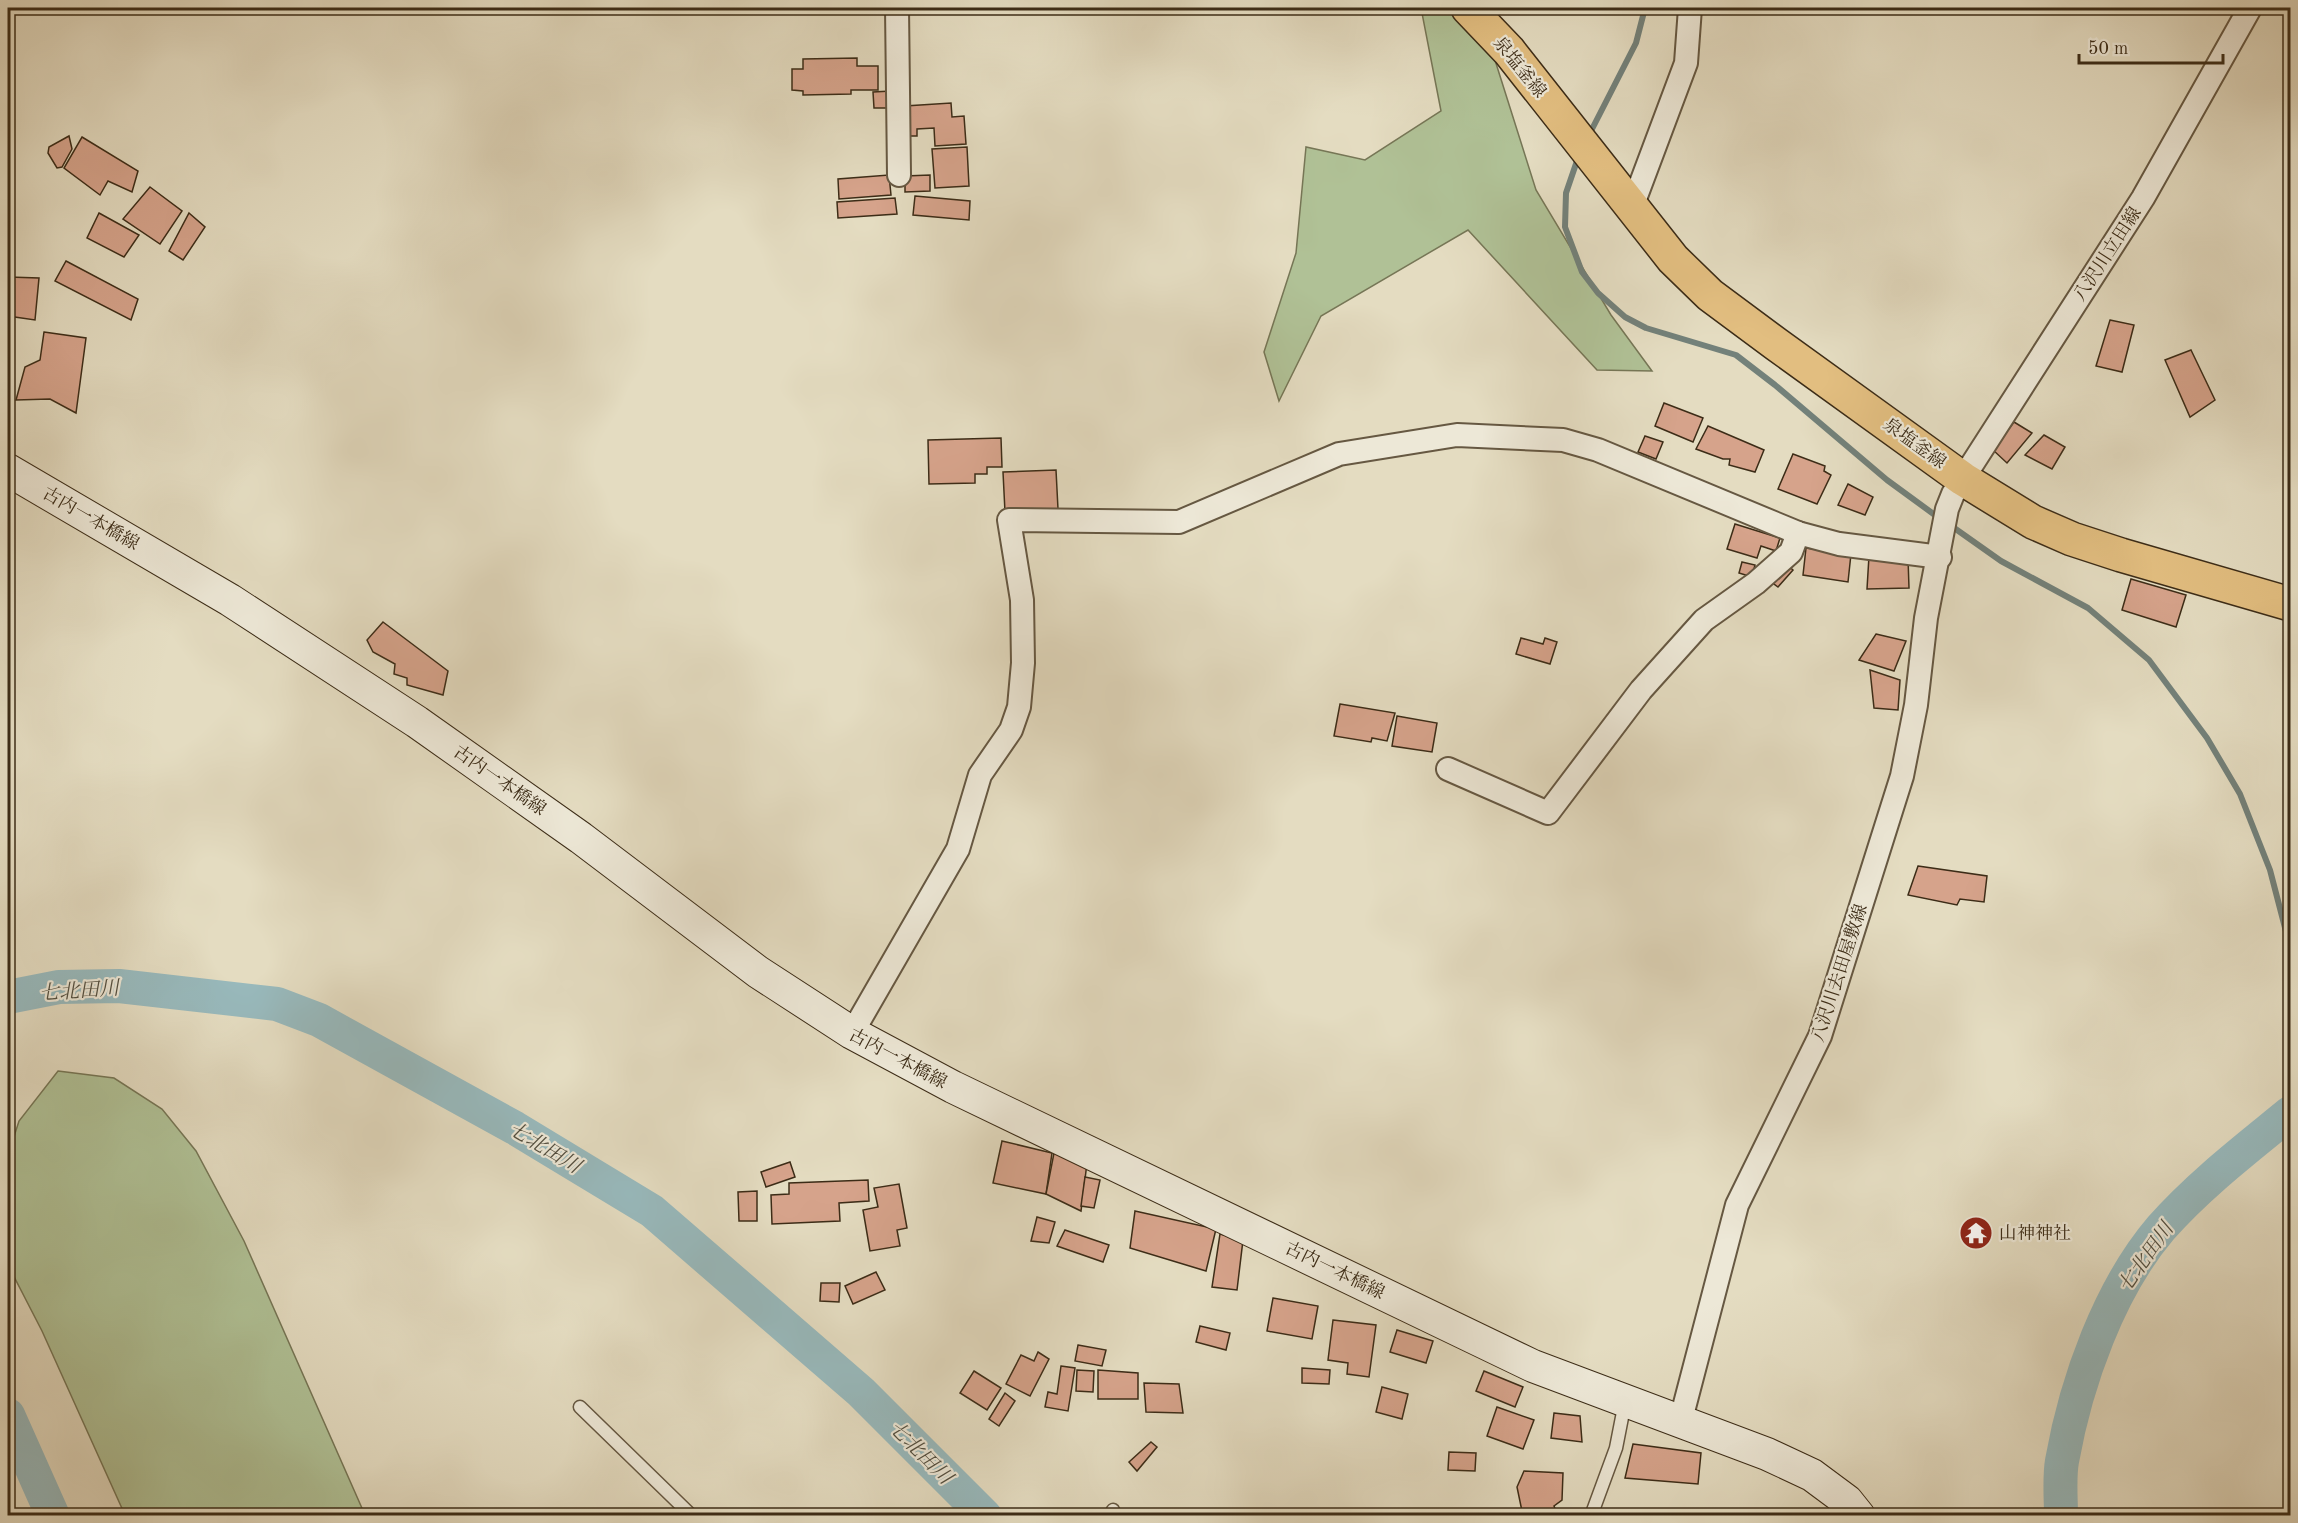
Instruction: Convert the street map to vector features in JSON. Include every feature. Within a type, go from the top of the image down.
[{"type":"main road","name":"泉塩釜線","points":[[1468,8],[1509,51],[1673,259],[1710,295],[1958,486],[2072,539],[2290,604]]},
{"type":"street","points":[[897,8],[899,175]]},
{"type":"street","points":[[1632,207],[1686,63],[1690,8]]},
{"type":"street","name":"八沢川立田線","points":[[1940,550],[1947,509],[1958,486],[2143,198],[2250,8]]},
{"type":"street","points":[[852,1033],[958,849],[980,775],[1011,730],[1019,707],[1023,663],[1022,600],[1009,520],[1179,522],[1339,454],[1457,435],[1563,440],[1598,450],[1798,533],[1839,544],[1940,550]]},
{"type":"street","name":"古内一本橋線","points":[[8,470],[230,600],[408,715],[582,838],[758,972],[852,1033],[952,1087],[1533,1366],[1767,1454],[1812,1476],[1847,1501],[1859,1515]]},
{"type":"street","points":[[1448,769],[1548,813],[1641,690],[1704,620],[1756,583],[1791,552],[1798,533]]},
{"type":"street","name":"八沢川去田屋敷線","points":[[1680,1423],[1737,1204],[1820,1036],[1902,776],[1916,705],[1926,618],[1940,550]]},
{"type":"lane","points":[[1591,1515],[1616,1448],[1625,1402]]},
{"type":"lane","points":[[580,1407],[692,1515]]},
{"type":"green space","points":[[1421,8],[1486,8],[1488,38],[1536,190],[1611,315],[1652,371],[1597,370],[1468,230],[1321,316],[1279,401],[1264,352],[1296,253],[1306,147],[1365,160],[1441,111]]},
{"type":"green space","points":[[58,1071],[114,1078],[162,1109],[196,1151],[244,1241],[365,1515],[125,1515],[42,1331],[8,1265],[8,1155],[19,1121]]},
{"type":"building","points":[[857,58],[857,66],[878,66],[878,90],[851,90],[851,94],[803,95],[803,91],[792,90],[792,69],[803,69],[803,59]]},
{"type":"building","points":[[891,91],[891,108],[874,108],[873,92]]},
{"type":"building","points":[[951,103],[952,117],[964,116],[966,144],[935,146],[934,128],[917,129],[917,136],[904,136],[905,106]]},
{"type":"building","points":[[69,136],[72,149],[62,167],[57,168],[48,153],[49,147]]},
{"type":"building","points":[[82,137],[138,171],[132,192],[108,181],[100,195],[64,168]]},
{"type":"building","points":[[967,147],[969,186],[935,188],[932,149]]},
{"type":"building","points":[[889,175],[891,195],[839,199],[838,179]]},
{"type":"building","points":[[930,175],[930,191],[905,192],[905,176]]},
{"type":"building","points":[[150,187],[182,211],[160,244],[123,219]]},
{"type":"building","points":[[915,196],[970,201],[969,220],[913,215]]},
{"type":"building","points":[[895,198],[897,214],[838,218],[837,202]]},
{"type":"building","points":[[99,213],[139,235],[124,257],[87,238]]},
{"type":"building","points":[[189,213],[205,227],[183,260],[169,251]]},
{"type":"building","points":[[66,261],[138,299],[131,320],[55,281]]},
{"type":"building","points":[[8,277],[39,278],[35,320],[8,316]]},
{"type":"building","points":[[2110,320],[2134,325],[2122,372],[2096,366]]},
{"type":"building","points":[[44,332],[86,338],[76,413],[50,399],[16,400],[25,367],[40,360]]},
{"type":"building","points":[[2191,350],[2215,400],[2190,417],[2165,360]]},
{"type":"building","points":[[1664,403],[1703,418],[1693,442],[1655,426]]},
{"type":"building","points":[[2014,422],[2032,433],[2007,463],[1993,450]]},
{"type":"building","points":[[1708,426],[1764,450],[1755,472],[1729,465],[1730,459],[1723,459],[1696,449]]},
{"type":"building","points":[[2044,435],[2065,447],[2052,469],[2025,455]]},
{"type":"building","points":[[1645,436],[1663,442],[1656,459],[1638,452]]},
{"type":"building","points":[[1001,438],[1002,467],[987,467],[987,474],[975,474],[975,483],[929,484],[928,440]]},
{"type":"building","points":[[1793,454],[1825,466],[1824,471],[1831,475],[1817,504],[1778,489]]},
{"type":"building","points":[[1056,470],[1058,509],[1005,512],[1003,472]]},
{"type":"building","points":[[1848,484],[1873,497],[1865,515],[1838,505]]},
{"type":"building","points":[[1735,524],[1780,538],[1776,551],[1761,546],[1757,558],[1727,549]]},
{"type":"building","points":[[1806,548],[1851,554],[1848,582],[1803,575]]},
{"type":"building","points":[[1869,556],[1908,558],[1909,588],[1867,589]]},
{"type":"building","points":[[1742,562],[1755,565],[1752,577],[1739,573]]},
{"type":"building","points":[[1785,563],[1793,570],[1778,587],[1770,581]]},
{"type":"building","points":[[2131,579],[2186,595],[2176,627],[2122,610]]},
{"type":"building","points":[[383,622],[448,671],[443,695],[407,685],[407,678],[394,674],[395,664],[373,652],[367,640]]},
{"type":"building","points":[[1876,634],[1906,641],[1894,671],[1859,660]]},
{"type":"building","points":[[1521,638],[1543,644],[1545,638],[1557,642],[1550,664],[1516,654]]},
{"type":"building","points":[[1870,670],[1900,680],[1898,710],[1874,708]]},
{"type":"building","points":[[1340,704],[1395,713],[1387,741],[1372,738],[1371,742],[1334,736]]},
{"type":"building","points":[[1397,716],[1437,723],[1432,752],[1392,746]]},
{"type":"building","points":[[1918,866],[1987,876],[1984,902],[1960,899],[1957,905],[1908,895]]},
{"type":"building","points":[[1002,1141],[1052,1153],[1046,1194],[993,1183]]},
{"type":"building","points":[[1054,1153],[1087,1163],[1081,1211],[1046,1194]]},
{"type":"building","points":[[790,1162],[795,1177],[766,1187],[761,1172]]},
{"type":"building","points":[[1085,1177],[1100,1180],[1094,1208],[1081,1206]]},
{"type":"building","points":[[868,1180],[869,1201],[839,1203],[840,1221],[772,1224],[771,1195],[789,1194],[789,1183]]},
{"type":"building","points":[[899,1184],[907,1228],[897,1230],[900,1246],[870,1251],[863,1210],[878,1207],[874,1188]]},
{"type":"building","points":[[757,1191],[757,1221],[739,1221],[738,1192]]},
{"type":"building","points":[[1135,1211],[1216,1229],[1206,1271],[1130,1248]]},
{"type":"building","points":[[1037,1217],[1055,1222],[1049,1243],[1031,1241]]},
{"type":"building","points":[[1065,1230],[1109,1245],[1103,1262],[1057,1246]]},
{"type":"building","points":[[1220,1234],[1243,1240],[1237,1290],[1212,1287]]},
{"type":"building","points":[[876,1272],[885,1290],[853,1304],[845,1286]]},
{"type":"building","points":[[821,1283],[840,1283],[839,1302],[820,1301]]},
{"type":"building","points":[[1273,1298],[1318,1306],[1312,1339],[1267,1331]]},
{"type":"building","points":[[1333,1320],[1376,1325],[1369,1377],[1347,1374],[1348,1363],[1328,1360]]},
{"type":"building","points":[[1200,1326],[1230,1333],[1226,1350],[1196,1342]]},
{"type":"building","points":[[1397,1330],[1433,1341],[1426,1363],[1390,1352]]},
{"type":"building","points":[[1078,1345],[1106,1350],[1102,1366],[1075,1361]]},
{"type":"building","points":[[1038,1352],[1049,1359],[1030,1396],[1006,1384],[1021,1355],[1034,1361]]},
{"type":"building","points":[[1061,1366],[1075,1368],[1068,1411],[1045,1407],[1048,1392],[1057,1394]]},
{"type":"building","points":[[1302,1368],[1330,1370],[1329,1384],[1302,1383]]},
{"type":"building","points":[[1077,1370],[1094,1371],[1093,1392],[1076,1391]]},
{"type":"building","points":[[1098,1370],[1138,1373],[1138,1399],[1098,1399]]},
{"type":"building","points":[[974,1371],[1001,1388],[987,1410],[960,1393]]},
{"type":"building","points":[[1484,1371],[1523,1387],[1515,1407],[1476,1391]]},
{"type":"building","points":[[1144,1383],[1179,1384],[1183,1413],[1146,1412]]},
{"type":"building","points":[[1382,1387],[1408,1394],[1402,1419],[1376,1412]]},
{"type":"building","points":[[1005,1393],[1015,1401],[999,1426],[989,1419]]},
{"type":"building","points":[[1497,1407],[1534,1420],[1523,1449],[1487,1436]]},
{"type":"building","points":[[1554,1413],[1580,1416],[1582,1442],[1551,1438]]},
{"type":"building","points":[[1151,1442],[1157,1447],[1137,1471],[1129,1462]]},
{"type":"building","points":[[1633,1444],[1701,1453],[1698,1484],[1625,1478]]},
{"type":"building","points":[[1449,1452],[1476,1453],[1475,1471],[1448,1470]]},
{"type":"building","points":[[1524,1471],[1563,1473],[1562,1500],[1554,1506],[1556,1511],[1542,1511],[1540,1516],[1523,1516],[1517,1487]]},
{"type":"waterway","points":[[1589,135],[1636,43],[1645,8]]},
{"type":"waterway","points":[[1579,155],[1566,193],[1565,227],[1582,272],[1598,293],[1625,317],[1646,328],[1736,355],[1887,480],[1939,518]]},
{"type":"waterway","points":[[1950,525],[2001,561],[2088,608],[2149,660],[2207,738],[2240,794],[2270,870],[2290,947]]},
{"type":"waterway","name":"七北田川","points":[[8,997],[59,987],[119,986],[277,1004],[319,1020],[515,1128],[652,1211],[861,1392],[985,1516]]},
{"type":"waterway","name":"七北田川","points":[[2061,1516],[2061,1468],[2076,1400],[2097,1338],[2126,1279],[2142,1252],[2176,1212],[2223,1168],[2290,1113]]},
{"type":"waterway","name":"七北田川","points":[[8,1415],[53,1516]]},
{"type":"place","name":"山神神社","points":[[1976,1233]]}]
